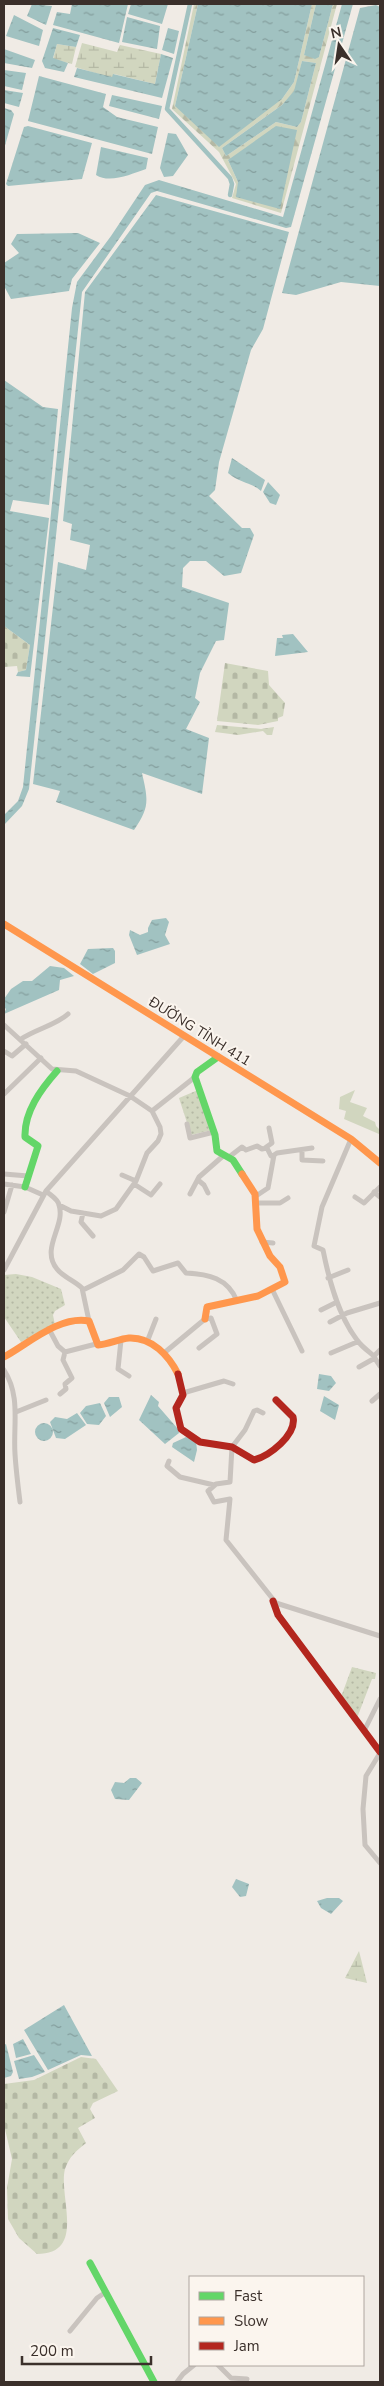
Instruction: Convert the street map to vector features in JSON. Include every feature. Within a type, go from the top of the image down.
[{"type":"street","name":"ĐƯỜNG TỈNH 411","points":[[4,924],[351,1139],[380,1163]]},
{"type":"street","points":[[21,1039],[35,1030],[63,1020],[68,1014]]},
{"type":"street","points":[[4,1025],[57,1071],[76,1071],[130,1096],[152,1111],[161,1134],[158,1141],[146,1153],[135,1183],[126,1198],[110,1213],[101,1216],[71,1211],[59,1205],[44,1193],[25,1187],[4,1184]]},
{"type":"street","points":[[4,1270],[44,1193],[184,1036]]},
{"type":"street","points":[[4,1051],[12,1056],[26,1044]]},
{"type":"street","points":[[152,1111],[195,1077],[197,1072],[218,1057]]},
{"type":"street","points":[[4,1094],[41,1058]]},
{"type":"street","points":[[25,1187],[30,1165],[38,1146],[24,1137],[25,1123],[42,1088],[57,1071]]},
{"type":"street","points":[[164,1353],[205,1319],[207,1307],[237,1301],[272,1289],[285,1282],[280,1267],[270,1256],[257,1229],[256,1200],[244,1174],[226,1156],[218,1151],[214,1132],[195,1077]]},
{"type":"street","points":[[187,1124],[190,1138],[214,1132]]},
{"type":"street","points":[[190,1194],[202,1174],[226,1156],[242,1148],[246,1150],[257,1146],[262,1149],[265,1148],[273,1141],[269,1128]]},
{"type":"street","points":[[351,1139],[322,1206],[314,1245],[323,1250],[328,1278],[337,1302],[357,1342],[374,1357],[380,1366]]},
{"type":"street","points":[[265,1148],[271,1156],[278,1153],[312,1148]]},
{"type":"street","points":[[302,1150],[302,1160],[323,1161]]},
{"type":"street","points":[[256,1200],[268,1188],[274,1155]]},
{"type":"street","points":[[4,1174],[28,1176]]},
{"type":"street","points":[[122,1175],[151,1195],[160,1184]]},
{"type":"street","points":[[198,1180],[204,1185],[208,1193]]},
{"type":"street","points":[[4,1212],[12,1185]]},
{"type":"street","points":[[355,1196],[364,1203],[380,1187]]},
{"type":"street","points":[[374,1192],[380,1197]]},
{"type":"street","points":[[256,1200],[280,1203],[288,1198]]},
{"type":"street","points":[[59,1205],[60,1214],[52,1243],[53,1261],[57,1270],[83,1290],[96,1344]]},
{"type":"street","points":[[83,1213],[80,1222],[94,1236]]},
{"type":"street","points":[[262,1242],[274,1243]]},
{"type":"street","points":[[83,1290],[123,1270],[139,1254],[144,1257],[153,1270],[178,1263],[186,1273],[198,1272],[222,1281],[232,1288],[237,1301]]},
{"type":"street","points":[[328,1278],[348,1270]]},
{"type":"street","points":[[272,1289],[302,1351]]},
{"type":"street","points":[[321,1310],[337,1302]]},
{"type":"street","points":[[330,1322],[344,1315],[380,1303]]},
{"type":"street","points":[[147,1342],[156,1318]]},
{"type":"street","points":[[4,1357],[72,1321],[82,1319],[90,1321]]},
{"type":"street","points":[[199,1348],[217,1334],[212,1320],[205,1319]]},
{"type":"street","points":[[50,1331],[58,1346],[65,1352]]},
{"type":"street","points":[[65,1352],[96,1344],[105,1345],[133,1338],[147,1342],[164,1353],[177,1373],[183,1394],[176,1408],[176,1416],[181,1429],[200,1442],[232,1447],[250,1459],[256,1460],[269,1455],[279,1442],[287,1439],[296,1418],[276,1400]]},
{"type":"street","points":[[121,1340],[118,1369],[128,1376]]},
{"type":"street","points":[[331,1353],[357,1342]]},
{"type":"street","points":[[359,1367],[374,1357],[380,1350]]},
{"type":"street","points":[[60,1394],[66,1389],[65,1384],[72,1378],[62,1360],[65,1352]]},
{"type":"street","points":[[4,1370],[11,1384],[16,1412],[15,1454],[20,1502]]},
{"type":"street","points":[[183,1394],[224,1381],[233,1384]]},
{"type":"street","points":[[372,1401],[380,1394]]},
{"type":"street","points":[[16,1412],[46,1400]]},
{"type":"street","points":[[169,1461],[167,1466],[180,1477],[214,1485],[230,1482],[232,1447],[245,1430],[255,1410],[263,1413]]},
{"type":"street","points":[[214,1485],[208,1491],[214,1502],[230,1499],[226,1540],[273,1601],[278,1615],[380,1753],[366,1776],[363,1808],[366,1845],[380,1863]]},
{"type":"street","points":[[273,1601],[380,1636]]},
{"type":"street","points":[[364,1732],[380,1699]]},
{"type":"street","points":[[90,2263],[154,2382]]},
{"type":"street","points":[[70,2331],[97,2298],[106,2292]]},
{"type":"street","points":[[177,2382],[182,2374],[193,2366]]},
{"type":"street","points":[[219,2366],[231,2380],[247,2379]]},
{"type":"green space","points":[[194,4],[198,4],[175,106],[282,99],[294,82],[312,4],[316,4],[304,55],[319,57],[333,4],[337,4],[281,213],[232,198],[236,184],[219,152],[172,109]],"holes":[[[302,61],[316,63],[301,122],[297,127],[276,122],[226,156],[222,148],[282,105],[295,91]],[[228,160],[280,208],[238,182]]]},
{"type":"green space","points":[[82,43],[117,52],[120,45],[161,54],[155,84],[114,74],[112,78],[75,67]]},
{"type":"green space","points":[[57,44],[76,47],[72,64],[53,59]]},
{"type":"green space","points":[[4,626],[30,645],[26,670],[18,672],[17,666],[4,667]]},
{"type":"green space","points":[[225,663],[268,671],[269,685],[285,703],[283,716],[278,718],[278,721],[258,725],[217,721]]},
{"type":"green space","points":[[217,725],[261,729],[274,727],[272,735],[267,735],[263,731],[238,735],[215,732]]},
{"type":"green space","points":[[198,1090],[212,1130],[191,1135],[179,1098]]},
{"type":"green space","points":[[355,1090],[350,1102],[367,1108],[363,1116],[375,1122],[380,1130],[379,1134],[344,1119],[346,1111],[339,1109],[340,1097]]},
{"type":"green space","points":[[16,1274],[32,1277],[61,1289],[65,1305],[55,1311],[53,1315],[55,1325],[21,1342],[4,1317],[4,1275]]},
{"type":"green space","points":[[352,1667],[376,1673],[357,1718],[341,1697]]},
{"type":"green space","points":[[359,1951],[367,1983],[345,1978]]},
{"type":"green space","points":[[81,2057],[96,2059],[118,2091],[93,2103],[90,2109],[95,2118],[78,2128],[86,2143],[73,2154],[65,2169],[66,2234],[61,2245],[52,2251],[37,2254],[19,2238],[8,2219],[7,2188],[12,2159],[4,2125],[4,2084],[34,2080]]},
{"type":"water","points":[[32,4],[52,6],[46,25],[27,16]]},
{"type":"water","points":[[72,4],[128,4],[119,43],[53,25],[57,12],[70,14]]},
{"type":"water","points":[[131,4],[168,4],[162,24],[128,14]]},
{"type":"water","points":[[198,4],[312,4],[294,82],[282,99],[219,147],[175,106]]},
{"type":"water","points":[[316,4],[333,4],[319,57],[315,59],[304,55]]},
{"type":"water","points":[[342,4],[353,4],[291,227],[286,228],[157,191],[151,193],[82,292],[29,789],[22,806],[4,825],[4,815],[18,801],[23,787],[72,308],[77,282],[145,185],[159,180],[283,217]]},
{"type":"water","points":[[376,5],[380,7],[380,286],[341,282],[296,295],[282,293],[360,8]]},
{"type":"water","points":[[14,15],[43,30],[39,46],[6,36]]},
{"type":"water","points":[[127,17],[160,26],[157,49],[122,42]]},
{"type":"water","points":[[53,28],[80,35],[76,47],[57,44],[53,58],[68,63],[64,72],[45,68],[42,61]]},
{"type":"water","points":[[168,28],[179,31],[174,54],[162,50]]},
{"type":"water","points":[[4,49],[35,60],[32,68],[4,63]]},
{"type":"water","points":[[161,54],[173,58],[162,98],[74,77],[77,68],[112,77],[113,74],[155,84]]},
{"type":"water","points":[[302,61],[316,63],[301,122],[297,127],[276,122],[226,156],[222,148],[282,105],[294,91]]},
{"type":"water","points":[[4,70],[26,73],[22,90],[4,86]]},
{"type":"water","points":[[39,76],[106,94],[103,107],[117,117],[158,127],[152,154],[28,121]]},
{"type":"water","points":[[4,90],[23,93],[19,107],[4,103]]},
{"type":"water","points":[[112,95],[162,106],[159,119],[109,106]]},
{"type":"water","points":[[4,108],[11,110],[14,114],[4,149]]},
{"type":"water","points":[[28,126],[92,143],[82,179],[8,186],[6,184],[24,127]]},
{"type":"water","points":[[276,126],[297,130],[280,209],[236,197],[238,182],[228,160]]},
{"type":"water","points":[[168,133],[176,134],[188,155],[173,176],[164,177],[160,168]]},
{"type":"water","points":[[101,147],[148,158],[146,169],[114,178],[102,178],[96,175]]},
{"type":"water","points":[[156,195],[289,232],[263,329],[251,350],[219,462],[215,490],[209,496],[242,528],[250,528],[254,535],[241,573],[224,576],[206,561],[190,561],[183,568],[182,587],[229,603],[224,640],[216,641],[200,673],[195,698],[200,702],[186,729],[209,738],[202,794],[142,773],[146,790],[146,803],[143,815],[134,830],[56,802],[60,791],[33,784],[58,562],[86,570],[90,545],[70,540],[72,524],[63,521],[85,292]]},
{"type":"water","points":[[78,233],[100,243],[72,279],[69,291],[11,299],[4,286],[4,263],[19,253],[11,244],[17,234]]},
{"type":"water","points":[[4,380],[43,407],[58,409],[49,505],[13,500],[10,511],[49,518],[30,677],[16,676],[18,672],[26,670],[30,645],[4,626]]},
{"type":"water","points":[[232,458],[265,480],[261,491],[228,473]]},
{"type":"water","points":[[268,482],[280,495],[276,505],[270,503],[263,492]]},
{"type":"water","points":[[293,634],[308,652],[275,656],[277,638],[283,638],[282,635]]},
{"type":"water","points":[[166,918],[169,922],[165,935],[170,944],[137,955],[129,935],[130,930],[140,935],[148,932],[152,920]]},
{"type":"water","points":[[113,948],[115,951],[115,963],[93,974],[80,964],[88,949]]},
{"type":"water","points":[[50,966],[64,968],[74,976],[60,980],[59,990],[4,1014],[6,1009],[4,1007],[4,999],[11,989],[23,981],[32,981]]},
{"type":"water","points":[[319,1374],[331,1376],[336,1383],[329,1391],[317,1389]]},
{"type":"water","points":[[151,1395],[159,1402],[158,1406],[178,1429],[179,1433],[165,1444],[139,1420]]},
{"type":"water","points":[[324,1396],[339,1405],[335,1420],[320,1411]]},
{"type":"water","points":[[109,1397],[119,1397],[122,1407],[110,1417],[104,1403]]},
{"type":"water","points":[[100,1403],[106,1416],[99,1425],[87,1424],[80,1413],[86,1406]]},
{"type":"water","points":[[77,1413],[86,1425],[65,1439],[56,1438],[50,1422],[55,1417],[67,1419]]},
{"type":"water","points":[[44,1423],[50,1426],[53,1432],[50,1438],[44,1441],[38,1438],[35,1432],[38,1426]]},
{"type":"water","points":[[186,1437],[196,1441],[197,1450],[194,1462],[172,1447],[173,1443]]},
{"type":"water","points":[[130,1778],[136,1778],[142,1783],[129,1800],[115,1799],[111,1790],[115,1782],[124,1783]]},
{"type":"water","points":[[236,1879],[249,1884],[246,1896],[240,1897],[232,1887]]},
{"type":"water","points":[[327,1898],[339,1898],[343,1901],[331,1914],[321,1908],[317,1901]]},
{"type":"water","points":[[64,2005],[92,2056],[81,2055],[48,2070],[24,2030]]},
{"type":"water","points":[[23,2039],[31,2054],[16,2058],[13,2044]]},
{"type":"water","points":[[6,2044],[13,2072],[11,2076],[4,2078],[4,2045]]},
{"type":"water","points":[[34,2055],[45,2072],[19,2079],[14,2061]]},
{"type":"waterway","points":[[190,4],[167,109],[230,178],[232,184],[230,195]]},
{"type":"traffic: fast","points":[[218,1057],[197,1072],[195,1077],[215,1135],[217,1151],[233,1160],[242,1174]]},
{"type":"traffic: fast","points":[[25,1187],[38,1146],[25,1137],[27,1119],[35,1101],[57,1071]]},
{"type":"traffic: fast","points":[[90,2263],[154,2382]]},
{"type":"traffic: slow","points":[[4,924],[351,1139],[380,1163]]},
{"type":"traffic: slow","points":[[205,1319],[207,1307],[258,1296],[285,1282],[280,1267],[270,1256],[257,1229],[255,1194],[242,1174]]},
{"type":"traffic: slow","points":[[4,1357],[56,1326],[78,1320],[89,1321],[98,1345],[129,1338],[145,1341],[165,1354],[178,1374]]},
{"type":"traffic: jam","points":[[178,1374],[183,1395],[176,1408],[181,1429],[200,1442],[232,1447],[254,1460],[281,1444],[291,1431],[293,1417],[276,1400]]},
{"type":"traffic: jam","points":[[273,1601],[278,1615],[380,1752]]}]
